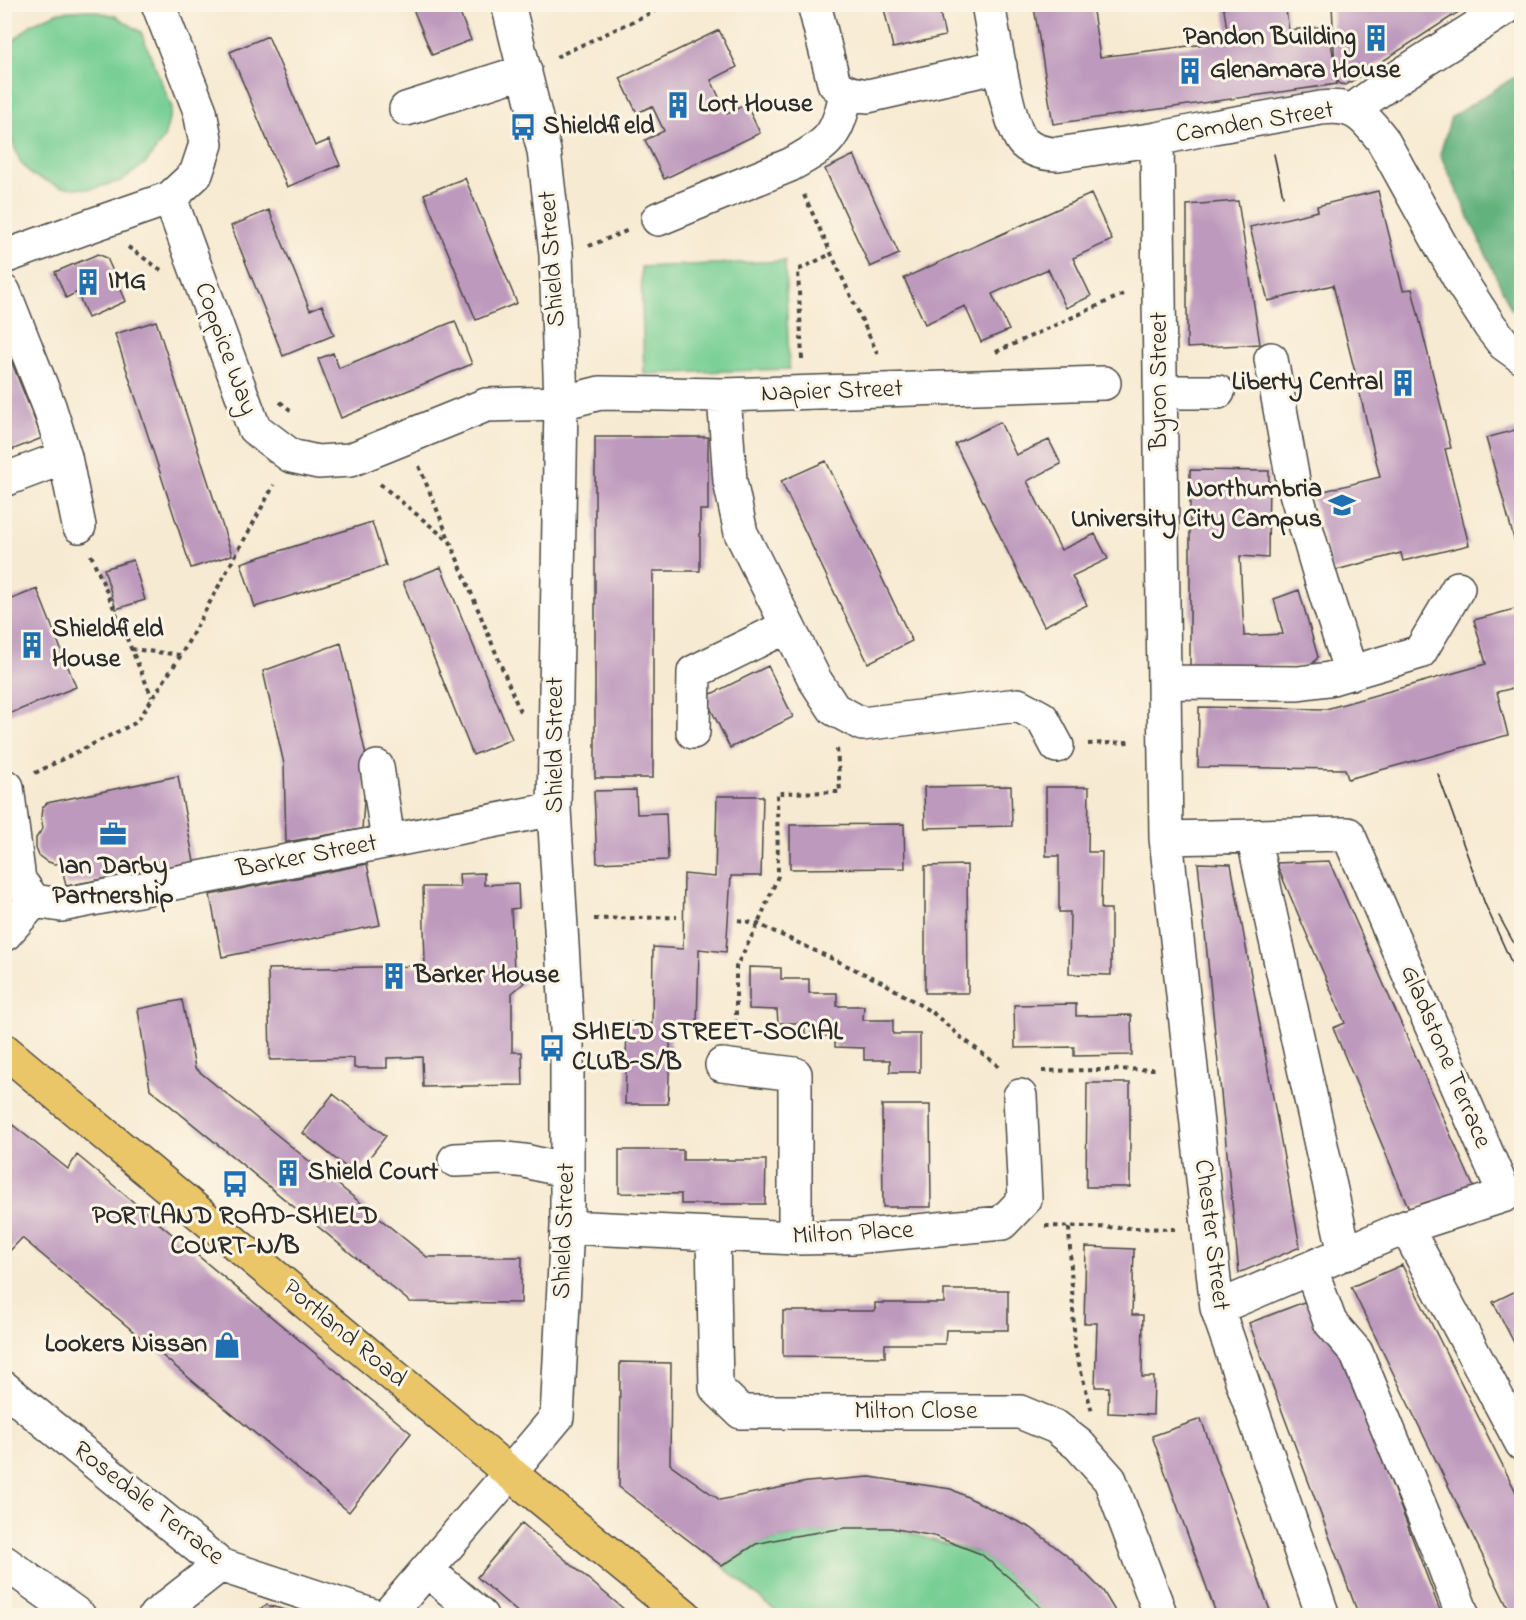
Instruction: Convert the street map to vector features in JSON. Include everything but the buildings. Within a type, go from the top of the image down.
[{"type":"main road","name":"Portland Road","points":[[4,1050],[510,1473],[685,1616]]},
{"type":"street","points":[[4,257],[170,198],[196,174],[206,144],[200,111],[158,4]]},
{"type":"street","name":"Shield Street","points":[[387,1616],[557,1417],[567,1227],[567,1030],[554,809],[561,402],[556,260],[544,151],[508,4]]},
{"type":"street","points":[[814,4],[834,83],[846,92],[868,96],[1000,66]]},
{"type":"street","name":"Camden Street","points":[[988,4],[1016,131],[1022,142],[1043,154],[1058,154],[1157,140],[1214,126],[1336,106],[1353,110],[1367,120],[1382,139],[1460,280],[1490,326],[1504,344],[1521,357]]},
{"type":"street","name":"Camden Street","points":[[1353,110],[1377,91],[1512,4]]},
{"type":"street","points":[[406,109],[525,71]]},
{"type":"street","points":[[658,219],[809,155],[824,144],[835,131],[842,115],[846,92]]},
{"type":"street","name":"Byron Street","points":[[1157,140],[1166,838]]},
{"type":"street","name":"Coppice Way","points":[[170,198],[254,428],[291,456],[318,462],[350,460],[486,405],[561,402]]},
{"type":"street","points":[[4,292],[49,406],[66,457],[79,526]]},
{"type":"street","points":[[1271,359],[1294,486],[1351,673]]},
{"type":"street","name":"Napier Street","points":[[561,402],[600,393],[724,395],[1104,383]]},
{"type":"street","points":[[1160,392],[1218,392]]},
{"type":"street","points":[[724,395],[730,481],[741,533],[815,680],[834,709],[862,724],[1018,705],[1042,718],[1057,746]]},
{"type":"street","points":[[4,480],[66,457]]},
{"type":"street","points":[[1164,682],[1298,683],[1329,679],[1420,652],[1458,588]]},
{"type":"street","points":[[693,732],[694,672],[788,626]]},
{"type":"street","points":[[377,767],[388,841]]},
{"type":"street","points":[[5,934],[47,903],[19,880],[7,787]]},
{"type":"street","name":"Barker Street","points":[[47,903],[554,809]]},
{"type":"street","name":"Gladstone Terrace","points":[[1217,1308],[1406,1227],[1505,1195],[1348,834],[1254,836]]},
{"type":"street","points":[[1166,838],[1254,836],[1345,1254]]},
{"type":"street","name":"Chester Street","points":[[1166,838],[1217,1308],[1323,1616]]},
{"type":"street","points":[[729,1065],[795,1074],[795,1238]]},
{"type":"street","points":[[1002,1223],[1025,1199],[1029,1083]]},
{"type":"street","points":[[456,1160],[501,1158],[567,1171]]},
{"type":"street","name":"Milton Place","points":[[567,1227],[795,1238],[853,1237],[1002,1223]]},
{"type":"street","points":[[1406,1227],[1521,1444]]},
{"type":"street","name":"Milton Close","points":[[713,1234],[716,1388],[741,1412],[1020,1412],[1056,1427],[1079,1445],[1110,1480],[1161,1616]]},
{"type":"street","points":[[1311,1269],[1330,1322],[1356,1352],[1463,1616]]},
{"type":"street","name":"Rosedale Terrace","points":[[4,1388],[220,1565],[374,1616]]},
{"type":"street","points":[[4,1562],[79,1616]]},
{"type":"street","points":[[154,1616],[220,1565]]},
{"type":"street","points":[[427,1570],[481,1616]]},
{"type":"path","points":[[525,71],[670,4]]},
{"type":"path","points":[[790,165],[894,390]]},
{"type":"path","points":[[556,260],[658,219]]},
{"type":"path","points":[[95,224],[161,270]]},
{"type":"path","points":[[804,393],[798,270],[831,254]]},
{"type":"path","points":[[988,355],[1160,278]]},
{"type":"path","points":[[272,394],[298,416]]},
{"type":"path","points":[[408,437],[523,719]]},
{"type":"path","points":[[7,787],[137,722],[181,655],[291,456]]},
{"type":"path","points":[[350,460],[451,543]]},
{"type":"path","points":[[79,526],[152,698]]},
{"type":"path","points":[[130,649],[181,655]]},
{"type":"path","points":[[729,1065],[736,967],[758,924],[778,876],[777,793],[840,792],[834,709]]},
{"type":"path","points":[[1057,746],[1165,740]]},
{"type":"path","points":[[561,919],[677,917]]},
{"type":"path","points":[[738,920],[758,924],[884,983],[933,1013],[995,1063],[1029,1083],[1191,1068]]},
{"type":"path","points":[[1002,1223],[1069,1228],[1209,1229]]},
{"type":"path","points":[[1069,1228],[1075,1348],[1093,1414]]},
{"type":"green space","points":[[88,10],[116,16],[141,32],[172,108],[164,138],[146,163],[121,181],[91,189],[61,187],[32,175],[21,163],[4,121],[5,55],[11,43],[32,24],[59,12]]},
{"type":"green space","points":[[1521,73],[1521,315],[1511,309],[1440,154],[1451,117]]},
{"type":"green space","points":[[785,261],[789,369],[644,374],[641,267]]},
{"type":"green space","points":[[845,1528],[891,1528],[981,1554],[1049,1615],[780,1615],[722,1566],[756,1544]]},
{"type":"tram line","points":[[1274,154],[1283,196]]},
{"type":"tram line","points":[[1438,774],[1485,904],[1522,986]]},
{"type":"tram line","points":[[1499,916],[1522,958]]},
{"type":"place","name":"Pandon Building","points":[[1376,38]]},
{"type":"place","name":"Glenamara House","points":[[1190,71]]},
{"type":"place","name":"Lort House","points":[[678,105]]},
{"type":"place","name":"Shieldfield","points":[[523,127]]},
{"type":"place","name":"IMG","points":[[88,282]]},
{"type":"place","name":"Liberty Central","points":[[1403,383]]},
{"type":"place","name":"Northumbria University City Campus","points":[[1342,505]]},
{"type":"place","name":"Shieldfield House","points":[[32,645]]},
{"type":"place","name":"Ian Darby Partnership","points":[[113,834]]},
{"type":"place","name":"Barker House","points":[[394,976]]},
{"type":"place","name":"SHIELD STREET-SOCIAL CLUB-S/B","points":[[552,1048]]},
{"type":"place","name":"Shield Court","points":[[288,1173]]},
{"type":"place","name":"PORTLAND ROAD-SHIELD COURT-N/B","points":[[235,1184]]},
{"type":"place","name":"Lookers Nissan","points":[[227,1345]]}]
